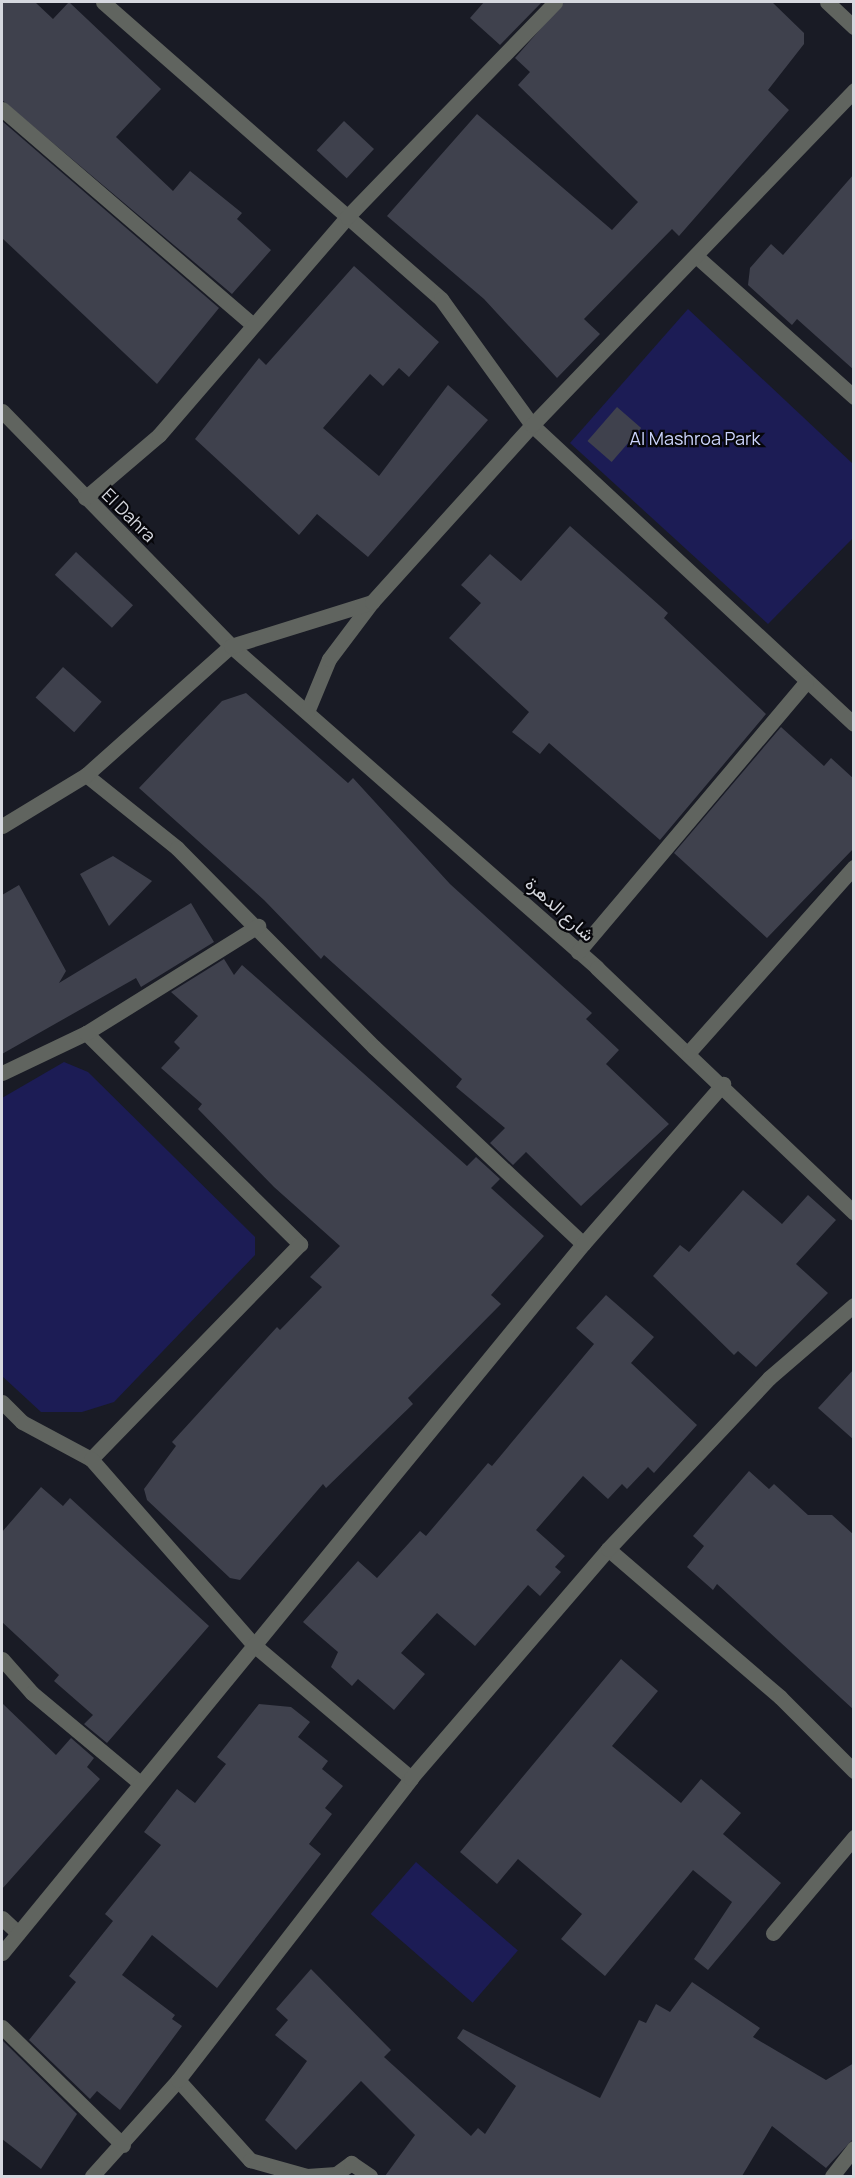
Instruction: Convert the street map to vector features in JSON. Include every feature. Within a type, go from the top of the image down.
[{"type":"street","points":[[103,2],[441,299],[532,425],[806,682],[854,724]]},
{"type":"street","points":[[85,498],[159,435],[347,217],[555,2]]},
{"type":"street","points":[[827,2],[854,27]]},
{"type":"street","points":[[307,712],[329,659],[372,602],[532,425],[854,90]]},
{"type":"street","points":[[2,109],[253,324]]},
{"type":"street","points":[[696,256],[854,397]]},
{"type":"street","name":"El Dahra","points":[[2,411],[231,646]]},
{"type":"street","points":[[2,826],[86,775],[231,646],[372,602]]},
{"type":"street","name":"شارع الدهرة","points":[[231,646],[689,1052],[854,1213]]},
{"type":"street","points":[[578,952],[806,682]]},
{"type":"street","points":[[86,775],[177,848],[258,926],[374,1047],[583,1244]]},
{"type":"street","points":[[689,1052],[854,867]]},
{"type":"street","points":[[2,1073],[86,1033],[258,926]]},
{"type":"street","points":[[86,1033],[300,1244],[91,1459]]},
{"type":"street","points":[[2,1953],[583,1244],[723,1084]]},
{"type":"street","points":[[92,2176],[123,2145],[178,2080],[411,1778],[608,1549],[769,1378],[854,1305]]},
{"type":"street","points":[[2,1402],[22,1422],[91,1459],[254,1645],[411,1778]]},
{"type":"street","points":[[608,1549],[780,1697],[854,1771]]},
{"type":"street","points":[[2,1659],[32,1693],[140,1783]]},
{"type":"street","points":[[773,1932],[854,1837]]},
{"type":"street","points":[[2,1918],[18,1933]]},
{"type":"street","points":[[2,2026],[123,2145]]},
{"type":"street","points":[[178,2080],[250,2160],[307,2176],[336,2174],[351,2163],[370,2176]]},
{"type":"street","points":[[832,2176],[854,2148]]},
{"type":"green space","name":"Al Mashroa Park","points":[[688,309],[853,464],[853,538],[768,624],[570,443]]},
{"type":"green space","points":[[64,1062],[88,1072],[255,1237],[255,1255],[114,1402],[82,1412],[41,1412],[2,1376],[2,1098]]},
{"type":"green space","points":[[416,1862],[518,1951],[473,2003],[371,1914]]},
{"type":"building","points":[[2,2],[35,2],[53,19],[69,2],[161,89],[116,137],[173,191],[190,171],[242,213],[237,219],[271,250],[232,294],[2,100]]},
{"type":"building","points":[[484,2],[542,2],[500,45],[470,18]]},
{"type":"building","points":[[564,2],[772,2],[804,33],[804,44],[768,90],[789,110],[679,236],[672,229],[584,319],[600,334],[557,378],[484,299],[387,216],[477,114],[612,230],[638,202],[518,85],[530,72],[515,58]]},
{"type":"building","points":[[2,121],[219,308],[157,384],[2,238]]},
{"type":"building","points":[[344,121],[374,149],[347,178],[317,150]]},
{"type":"building","points":[[854,174],[854,370],[797,319],[792,325],[748,285],[750,268],[771,244],[783,255]]},
{"type":"building","points":[[354,266],[439,342],[409,377],[399,368],[383,386],[370,374],[323,428],[379,476],[448,385],[488,420],[368,557],[317,514],[299,535],[195,439],[259,358],[266,365]]},
{"type":"building","points":[[617,407],[641,428],[612,462],[587,441]]},
{"type":"building","points":[[570,526],[668,613],[664,618],[766,714],[660,840],[549,743],[540,754],[512,732],[529,712],[449,638],[481,603],[461,585],[490,554],[521,581]]},
{"type":"building","points":[[76,552],[133,605],[112,628],[55,575]]},
{"type":"building","points":[[63,667],[102,702],[74,732],[36,697]]},
{"type":"building","points":[[246,693],[348,783],[353,778],[450,884],[592,1013],[586,1019],[619,1050],[606,1064],[669,1124],[581,1206],[526,1152],[513,1165],[490,1143],[505,1128],[456,1087],[462,1079],[324,955],[321,959],[264,900],[139,788],[222,701]]},
{"type":"building","points":[[781,727],[824,766],[831,758],[854,779],[854,848],[767,938],[674,853]]},
{"type":"building","points":[[113,856],[152,881],[109,926],[80,874]]},
{"type":"building","points":[[19,885],[66,971],[59,983],[191,903],[214,942],[141,987],[136,978],[2,1054],[2,895]]},
{"type":"building","points":[[224,959],[234,975],[242,965],[467,1166],[476,1157],[500,1179],[491,1188],[544,1236],[491,1295],[501,1304],[408,1398],[413,1404],[326,1488],[323,1484],[240,1580],[230,1578],[147,1500],[144,1489],[176,1446],[172,1442],[277,1327],[280,1330],[322,1287],[310,1277],[340,1246],[274,1187],[198,1109],[202,1104],[161,1068],[180,1048],[174,1042],[198,1016],[171,992]]},
{"type":"building","points":[[743,1190],[782,1224],[808,1195],[836,1220],[796,1264],[828,1293],[756,1367],[738,1351],[734,1355],[653,1276],[680,1245],[689,1252]]},
{"type":"building","points":[[606,1295],[654,1337],[631,1363],[697,1425],[654,1473],[648,1467],[627,1489],[622,1484],[608,1499],[583,1476],[536,1530],[565,1556],[555,1567],[561,1572],[540,1596],[528,1585],[475,1646],[437,1613],[401,1653],[425,1674],[394,1710],[358,1679],[352,1686],[331,1667],[338,1652],[303,1622],[358,1561],[377,1578],[420,1531],[426,1536],[488,1463],[492,1466],[594,1344],[576,1328]]},
{"type":"building","points":[[854,1369],[854,1440],[818,1408]]},
{"type":"building","points":[[749,1471],[769,1489],[774,1484],[808,1515],[832,1515],[854,1535],[854,1710],[717,1584],[713,1590],[687,1567],[704,1546],[693,1536]]},
{"type":"building","points":[[41,1487],[63,1506],[70,1498],[209,1626],[107,1743],[84,1724],[93,1715],[54,1681],[59,1675],[2,1622],[2,1532]]},
{"type":"building","points":[[621,1659],[658,1691],[612,1746],[681,1803],[701,1779],[741,1813],[723,1834],[781,1883],[708,1970],[694,1959],[732,1902],[693,1870],[605,1976],[561,1939],[582,1914],[518,1859],[497,1884],[460,1852]]},
{"type":"building","points":[[2,1703],[56,1755],[71,1738],[94,1758],[87,1767],[100,1779],[2,1889]]},
{"type":"building","points":[[259,1704],[291,1707],[310,1722],[298,1737],[328,1761],[322,1769],[343,1786],[325,1808],[332,1814],[309,1844],[321,1854],[217,1988],[152,1935],[122,1975],[175,2015],[172,2019],[182,2026],[120,2110],[97,2091],[90,2099],[29,2040],[76,1982],[69,1976],[113,1921],[105,1914],[161,1845],[144,1832],[177,1789],[195,1803],[226,1764],[217,1757]]},
{"type":"building","points":[[311,1969],[391,2050],[384,2057],[471,2136],[478,2128],[485,2134],[516,2086],[457,2038],[463,2029],[600,2098],[639,2020],[646,2023],[656,2004],[670,2012],[692,1982],[760,2028],[753,2037],[826,2080],[854,2063],[854,2138],[826,2168],[772,2126],[742,2176],[385,2176],[415,2135],[361,2081],[296,2150],[265,2120],[307,2061],[275,2035],[288,2020],[276,2009]]},
{"type":"building","points":[[2,2040],[77,2114],[41,2169],[2,2139]]}]
